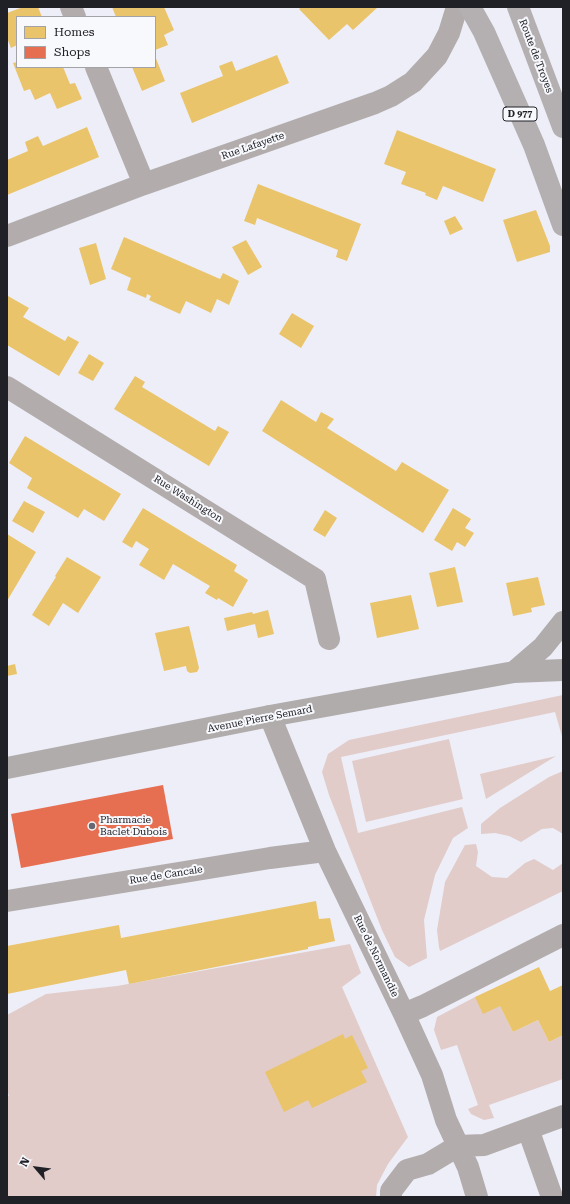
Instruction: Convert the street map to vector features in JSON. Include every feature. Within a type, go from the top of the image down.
[{"type":"main road","name":"D 977","points":[[470,7],[484,32],[534,145],[563,225]]},
{"type":"main road","name":"Route de Troyes","points":[[518,7],[563,127]]},
{"type":"main road","points":[[514,672],[542,646],[563,622]]},
{"type":"main road","name":"Avenue Pierre Semard","points":[[7,768],[270,716],[514,672],[563,670]]},
{"type":"street","name":"Rue Lafayette","points":[[7,236],[144,184],[376,103],[391,96],[413,82],[437,56],[449,33],[457,7]]},
{"type":"street","points":[[96,68],[144,184]]},
{"type":"street","name":"Rue Washington","points":[[7,388],[315,579],[329,639]]},
{"type":"street","name":"Rue de Normandie","points":[[270,716],[325,851],[432,1075],[446,1120],[468,1167],[477,1197]]},
{"type":"street","name":"Rue de Cancale","points":[[7,901],[270,858],[325,851]]},
{"type":"street","points":[[404,1014],[423,1006],[563,935]]},
{"type":"street","points":[[392,1197],[391,1191],[407,1170],[428,1164],[458,1146],[484,1145],[563,1116]]},
{"type":"street","points":[[528,1129],[552,1197]]},
{"type":"shaded area","points":[[563,695],[563,740],[555,712],[341,757],[358,833],[462,807],[468,828],[453,838],[435,875],[424,920],[427,958],[409,967],[395,957],[382,930],[329,795],[322,772],[328,754],[349,740]]},
{"type":"shaded area","points":[[449,739],[463,799],[366,822],[352,761]]},
{"type":"shaded area","points":[[556,756],[486,799],[480,774]]},
{"type":"shaded area","points":[[563,771],[563,834],[553,828],[542,829],[521,842],[509,836],[495,833],[481,834],[481,824],[500,808],[549,777]]},
{"type":"shaded area","points":[[476,844],[478,852],[476,866],[492,877],[507,878],[525,863],[534,859],[553,870],[563,863],[563,891],[440,951],[437,930],[445,882],[465,845]]},
{"type":"shaded area","points":[[350,944],[361,973],[342,987],[408,1137],[388,1164],[377,1185],[376,1197],[7,1197],[7,1097],[9,1095],[7,1092],[7,1015],[46,994],[117,986]]},
{"type":"shaded area","points":[[475,997],[500,1006],[513,1032],[538,1020],[549,1042],[563,1035],[563,1079],[489,1105],[494,1118],[484,1120],[471,1114],[468,1109],[478,1105],[457,1045],[441,1050],[434,1030],[437,1017]]},
{"type":"building: Homes","points":[[23,7],[38,7],[42,16],[16,16],[16,46],[11,48],[7,38],[7,13]]},
{"type":"building: Homes","points":[[112,7],[164,7],[174,30],[164,35],[168,45],[156,50],[156,16],[116,16]]},
{"type":"building: Homes","points":[[301,7],[378,7],[353,30],[347,24],[329,40],[299,9]]},
{"type":"building: Homes","points":[[277,55],[289,83],[192,123],[180,93],[223,76],[219,66],[232,61],[236,71]]},
{"type":"building: Homes","points":[[156,58],[165,81],[142,91],[132,68],[156,68]]},
{"type":"building: Homes","points":[[16,62],[16,68],[63,68],[70,84],[75,83],[82,99],[57,109],[50,93],[35,100],[30,89],[24,91],[13,63]]},
{"type":"building: Homes","points":[[87,127],[99,157],[7,195],[7,160],[28,151],[25,142],[38,136],[43,146]]},
{"type":"building: Homes","points":[[397,130],[496,169],[483,202],[443,186],[437,200],[425,195],[426,193],[401,184],[406,172],[384,164]]},
{"type":"building: Homes","points":[[258,184],[361,224],[347,261],[336,257],[338,250],[257,218],[255,225],[244,221]]},
{"type":"building: Homes","points":[[536,210],[550,246],[550,252],[517,262],[503,220]]},
{"type":"building: Homes","points":[[455,216],[463,229],[450,235],[444,221]]},
{"type":"building: Homes","points":[[124,237],[220,279],[223,273],[239,281],[229,305],[217,299],[211,313],[186,301],[180,314],[149,300],[151,296],[147,294],[146,298],[127,290],[131,278],[111,269]]},
{"type":"building: Homes","points":[[246,240],[262,267],[248,275],[232,247]]},
{"type":"building: Homes","points":[[96,243],[106,279],[90,285],[79,248]]},
{"type":"building: Homes","points":[[8,296],[29,308],[23,317],[65,341],[68,336],[79,342],[59,376],[7,345]]},
{"type":"building: Homes","points":[[292,313],[314,326],[301,348],[279,334]]},
{"type":"building: Homes","points":[[89,354],[104,363],[93,381],[78,373]]},
{"type":"building: Homes","points":[[135,376],[145,382],[142,387],[215,431],[218,426],[229,432],[209,466],[114,409]]},
{"type":"building: Homes","points":[[281,400],[316,422],[321,412],[334,419],[327,428],[396,471],[402,462],[449,490],[423,533],[262,431]]},
{"type":"building: Homes","points":[[25,436],[121,494],[104,521],[84,509],[78,518],[27,488],[32,478],[9,463]]},
{"type":"building: Homes","points":[[24,501],[45,512],[33,533],[12,521]]},
{"type":"building: Homes","points":[[143,508],[237,565],[234,571],[248,580],[233,607],[218,598],[217,600],[205,593],[210,586],[173,564],[164,580],[139,565],[149,549],[136,541],[132,548],[122,542]]},
{"type":"building: Homes","points":[[453,508],[471,519],[465,528],[474,533],[465,547],[457,542],[452,551],[434,540]]},
{"type":"building: Homes","points":[[325,510],[337,518],[325,537],[313,530]]},
{"type":"building: Homes","points":[[7,534],[36,552],[7,601]]},
{"type":"building: Homes","points":[[67,557],[101,577],[78,613],[63,603],[49,626],[32,615]]},
{"type":"building: Homes","points":[[455,567],[463,602],[437,607],[429,573]]},
{"type":"building: Homes","points":[[538,577],[545,605],[531,608],[532,612],[513,616],[506,583]]},
{"type":"building: Homes","points":[[411,595],[419,629],[377,638],[370,603]]},
{"type":"building: Homes","points":[[268,610],[274,634],[258,638],[255,624],[227,631],[224,618],[252,612],[253,614]]},
{"type":"building: Homes","points":[[189,626],[199,668],[197,672],[190,673],[187,671],[186,666],[164,671],[155,633]]},
{"type":"building: Homes","points":[[15,664],[17,674],[7,676],[7,666]]},
{"type":"building: Homes","points":[[316,901],[319,919],[330,918],[335,941],[308,947],[308,949],[129,984],[126,970],[7,994],[7,946],[119,925],[121,938]]},
{"type":"building: Homes","points":[[539,967],[550,991],[563,985],[563,1035],[549,1042],[538,1020],[513,1032],[500,1006],[483,1014],[475,997]]},
{"type":"building: Homes","points":[[343,1034],[345,1039],[352,1035],[368,1068],[361,1071],[367,1082],[312,1108],[308,1100],[284,1112],[265,1072]]},
{"type":"building: Shops","name":"Pharmacie Baclet Dubois","points":[[163,785],[173,839],[21,868],[11,814]]},
{"type":"place","name":"Pharmacie Baclet Dubois","points":[[92,826]]}]
